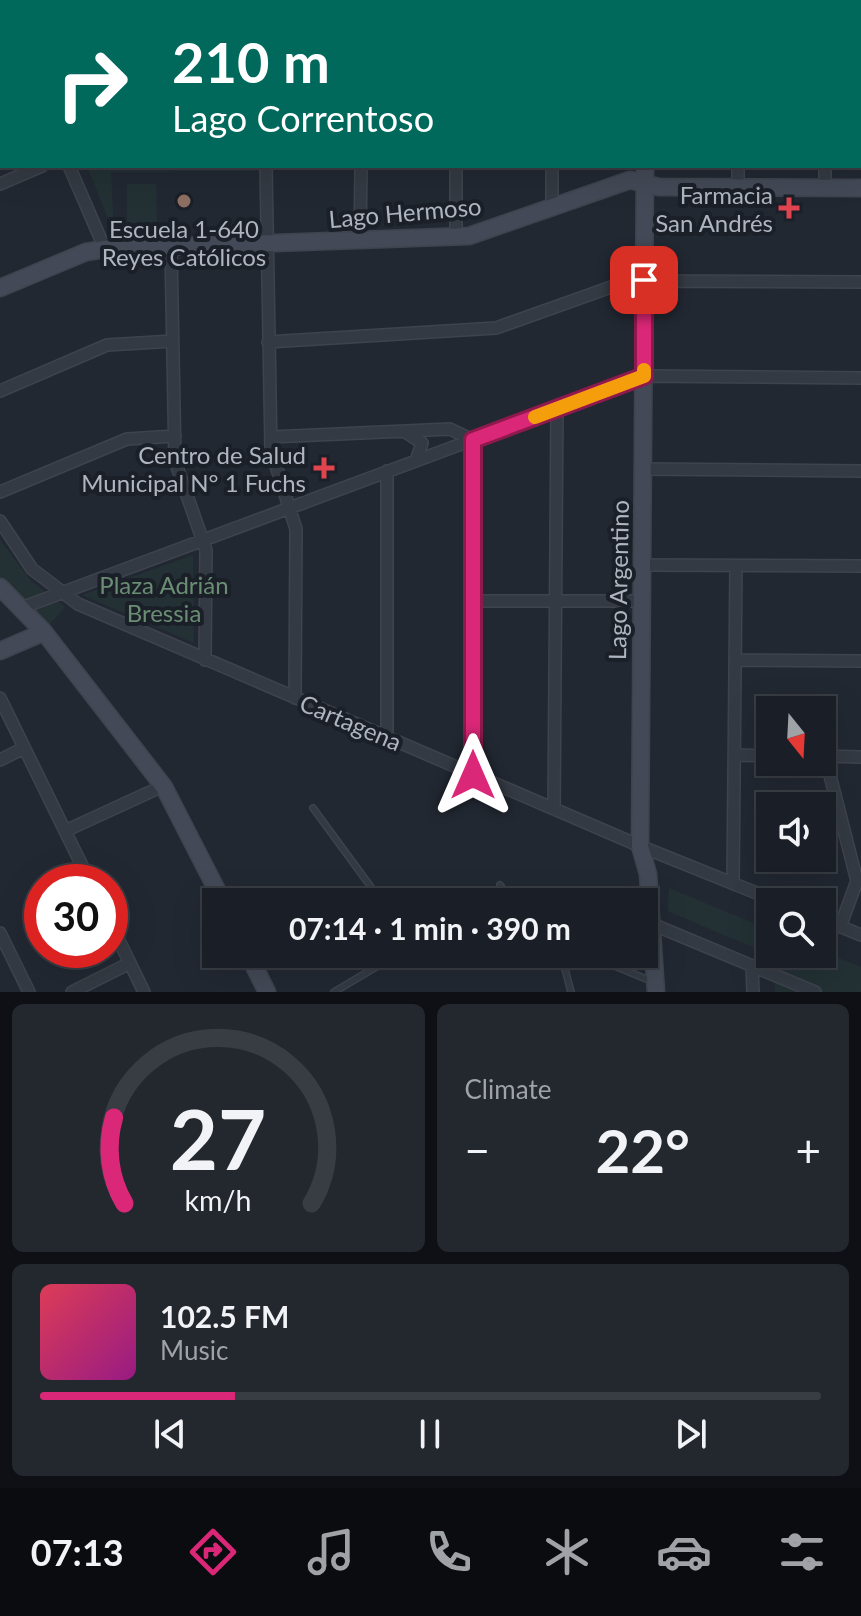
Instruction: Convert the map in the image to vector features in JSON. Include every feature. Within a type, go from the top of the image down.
[{"type":"street","points":[[0,184],[37,168]]},
{"type":"street","points":[[70,168],[105,249]]},
{"type":"street","points":[[266,168],[271,450],[296,529],[295,698]]},
{"type":"street","points":[[360,241],[361,168]]},
{"type":"street","points":[[456,168],[456,237]]},
{"type":"street","points":[[552,168],[552,208]]},
{"type":"street","points":[[738,168],[738,187]]},
{"type":"street","points":[[825,168],[825,188]]},
{"type":"street","name":"Lago Hermoso","points":[[0,288],[86,252],[105,249],[266,246],[481,234],[645,174],[659,187],[861,188]]},
{"type":"street","name":"Lago Argentino","points":[[645,174],[640,846],[649,888]]},
{"type":"street","points":[[171,249],[175,461],[207,560],[205,660]]},
{"type":"street","points":[[268,342],[496,328],[628,281],[861,282]]},
{"type":"street","points":[[0,391],[107,345],[173,341]]},
{"type":"street","points":[[21,608],[202,538],[644,376],[861,378]]},
{"type":"street","points":[[554,809],[557,409]]},
{"type":"street","points":[[271,437],[450,429],[473,440]]},
{"type":"street","points":[[400,431],[413,434],[422,443],[415,461]]},
{"type":"street","points":[[0,492],[127,439],[175,436]]},
{"type":"street","points":[[473,440],[473,775]]},
{"type":"street","points":[[643,469],[861,471]]},
{"type":"street","points":[[387,471],[387,737]]},
{"type":"street","name":"Cartagena","points":[[0,521],[32,569],[58,592],[205,660],[756,892]]},
{"type":"street","points":[[642,565],[861,566]]},
{"type":"street","points":[[733,883],[736,566]]},
{"type":"street","points":[[0,587],[44,632],[163,786],[216,888]]},
{"type":"street","points":[[473,601],[642,601]]},
{"type":"street","points":[[0,651],[44,632]]},
{"type":"street","points":[[735,660],[861,661]]},
{"type":"street","points":[[0,698],[81,864]]},
{"type":"street","points":[[0,760],[24,748]]},
{"type":"street","points":[[734,755],[756,756]]},
{"type":"street","points":[[836,756],[861,757]]},
{"type":"street","points":[[829,776],[857,881],[840,927]]},
{"type":"street","points":[[65,831],[163,786]]},
{"type":"street","points":[[836,925],[861,935]]},
{"type":"street","points":[[658,927],[815,992]]},
{"type":"street","points":[[0,933],[29,992]]},
{"type":"street","points":[[128,959],[144,992]]},
{"type":"street","points":[[72,992],[130,963]]},
{"type":"street","points":[[752,966],[753,992]]},
{"type":"street","points":[[255,968],[267,992]]},
{"type":"lane","points":[[313,808],[372,888]]},
{"type":"lane","points":[[334,992],[374,968]]},
{"type":"lane","points":[[565,968],[571,992]]},
{"type":"lane","points":[[616,968],[656,987]]},
{"type":"green space","points":[[88,168],[255,168],[255,171],[111,172],[114,233]]},
{"type":"green space","points":[[127,184],[156,184],[157,227],[127,227]]},
{"type":"green space","points":[[0,540],[31,581],[65,607],[49,625],[0,577]]},
{"type":"green space","name":"Plaza Adrián Bressia","points":[[193,555],[194,643],[82,595]]},
{"type":"green space","points":[[669,888],[756,924],[756,949],[668,911]]},
{"type":"green space","points":[[836,957],[861,967],[861,992],[775,992],[774,968],[836,968]]},
{"type":"slow traffic","points":[[535,417],[644,376],[644,370]]},
{"type":"place","name":"Escuela 1-640 Reyes Católicos","points":[[184,201]]},
{"type":"place","name":"Farmacia San Andrés","points":[[789,208]]},
{"type":"place","name":"Centro de Salud Municipal N° 1 Fuchs","points":[[324,468]]},
{"type":"route","points":[[473,775],[473,440],[644,376],[644,280]]}]
